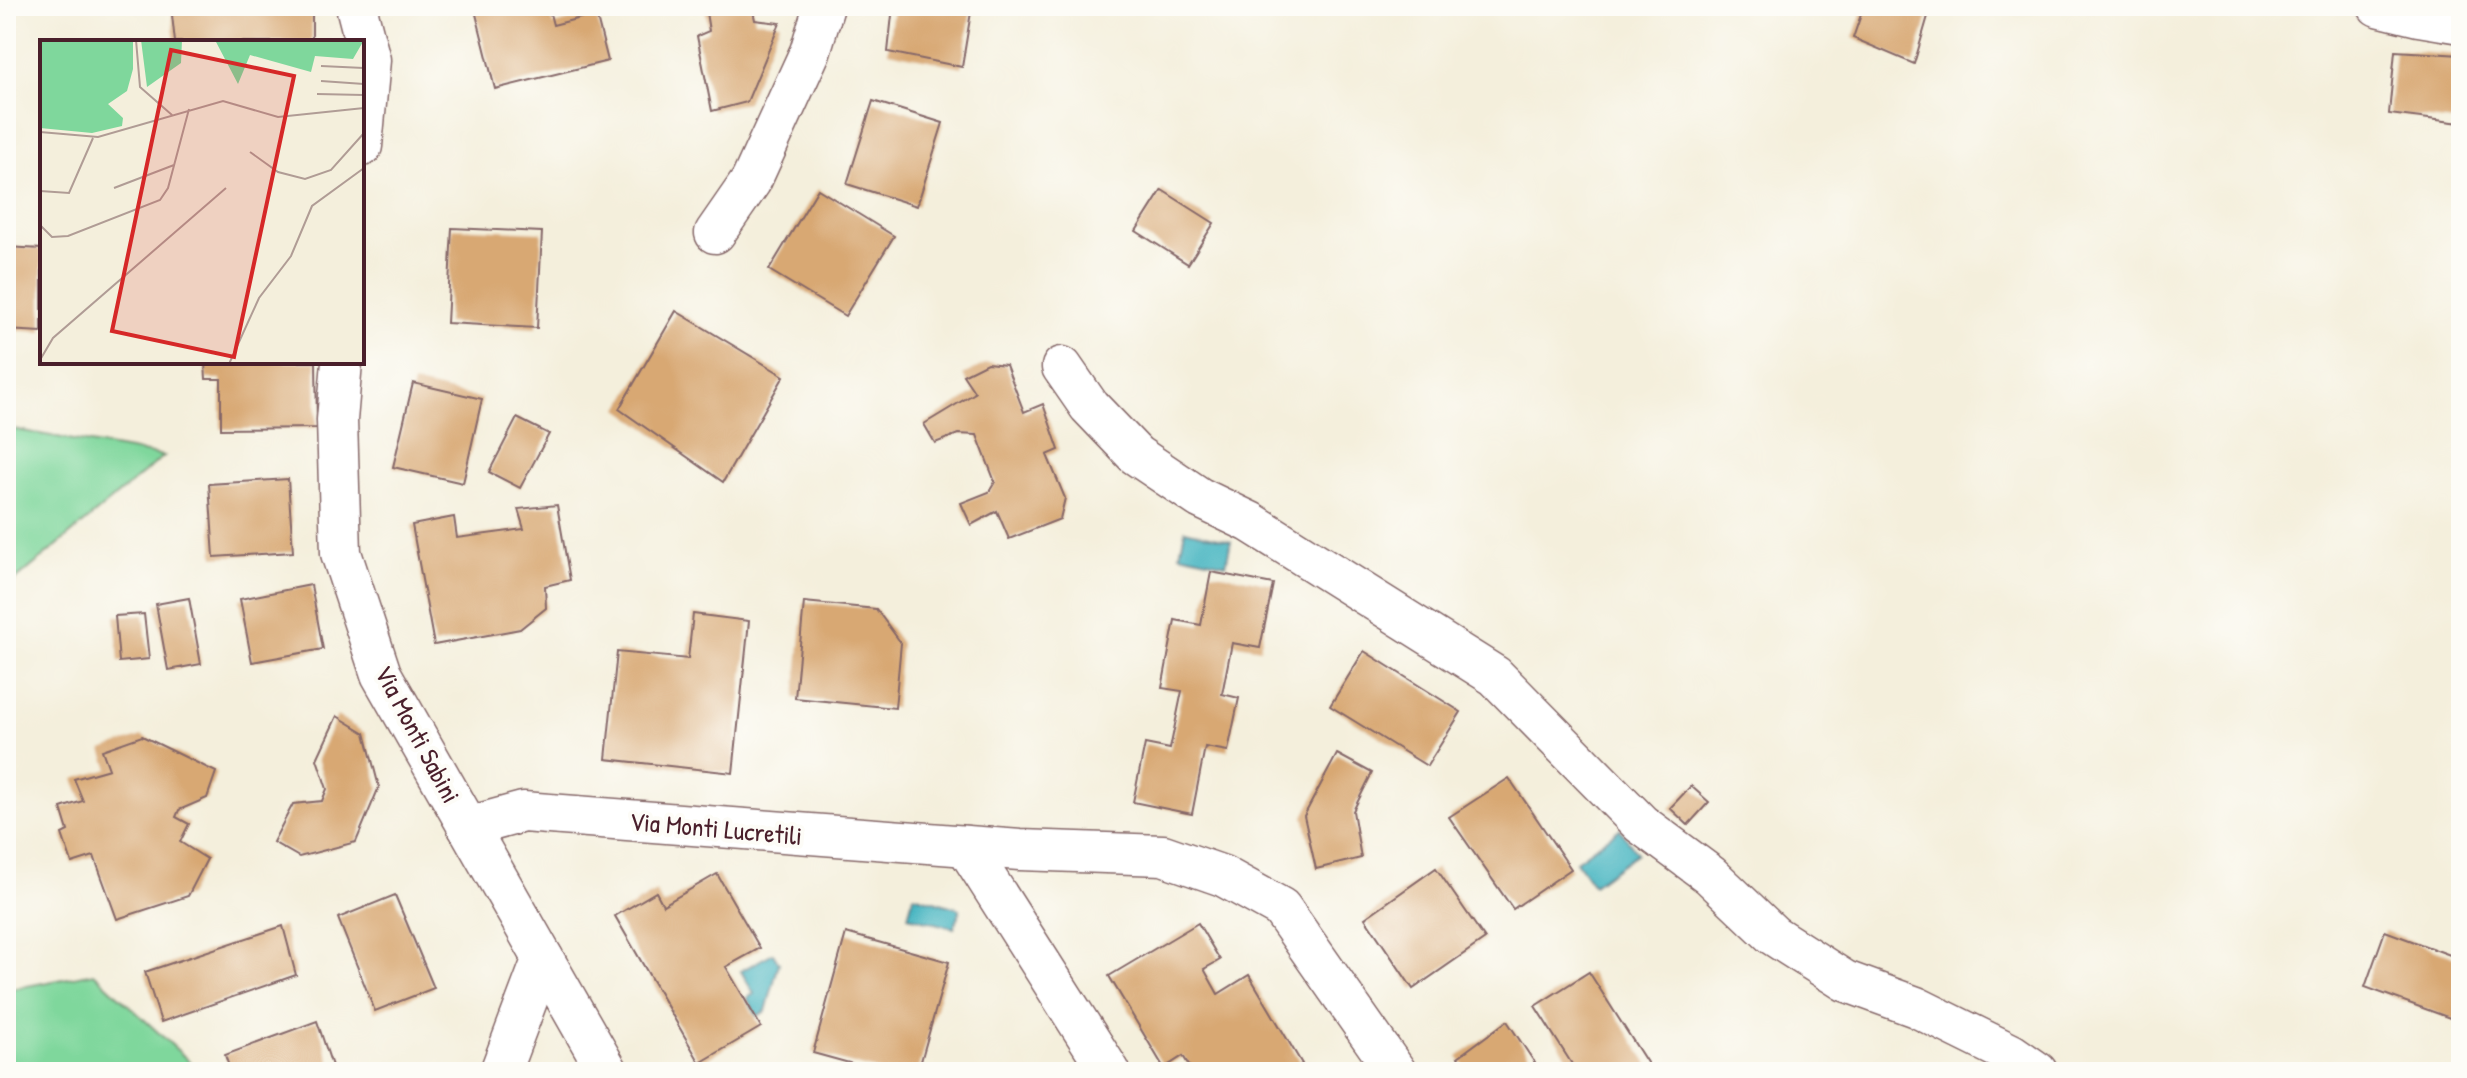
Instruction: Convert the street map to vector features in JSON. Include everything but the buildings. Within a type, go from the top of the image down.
[{"type":"street","points":[[356,6],[370,60],[364,124]]},
{"type":"street","points":[[715,233],[751,181],[810,52],[824,6]]},
{"type":"street","points":[[2378,6],[2461,23]]},
{"type":"street","name":"Via Monti Sabini","points":[[342,364],[337,420],[341,553],[381,674],[608,1072]]},
{"type":"street","points":[[1062,367],[1089,406],[1136,455],[1200,498],[1250,522],[1495,676],[1641,824],[1710,875],[1773,935],[1845,981],[1916,1007],[2011,1054],[2037,1072]]},
{"type":"street","name":"Via Monti Lucretili","points":[[468,827],[523,812],[966,846],[1163,855],[1223,876],[1281,908],[1396,1072]]},
{"type":"street","points":[[966,846],[1110,1072]]},
{"type":"street","points":[[500,1072],[543,958]]},
{"type":"green space","points":[[6,428],[164,456],[6,588]]},
{"type":"green space","points":[[94,973],[201,1072],[6,1072],[6,990]]},
{"type":"water","points":[[1185,530],[1231,541],[1226,564],[1180,554]]},
{"type":"water","points":[[1620,829],[1637,853],[1593,885],[1576,861]]},
{"type":"water","points":[[914,895],[960,909],[954,928],[908,916]]},
{"type":"water","points":[[773,953],[779,963],[766,1011],[757,1016],[747,998],[754,994],[741,971]]}]
